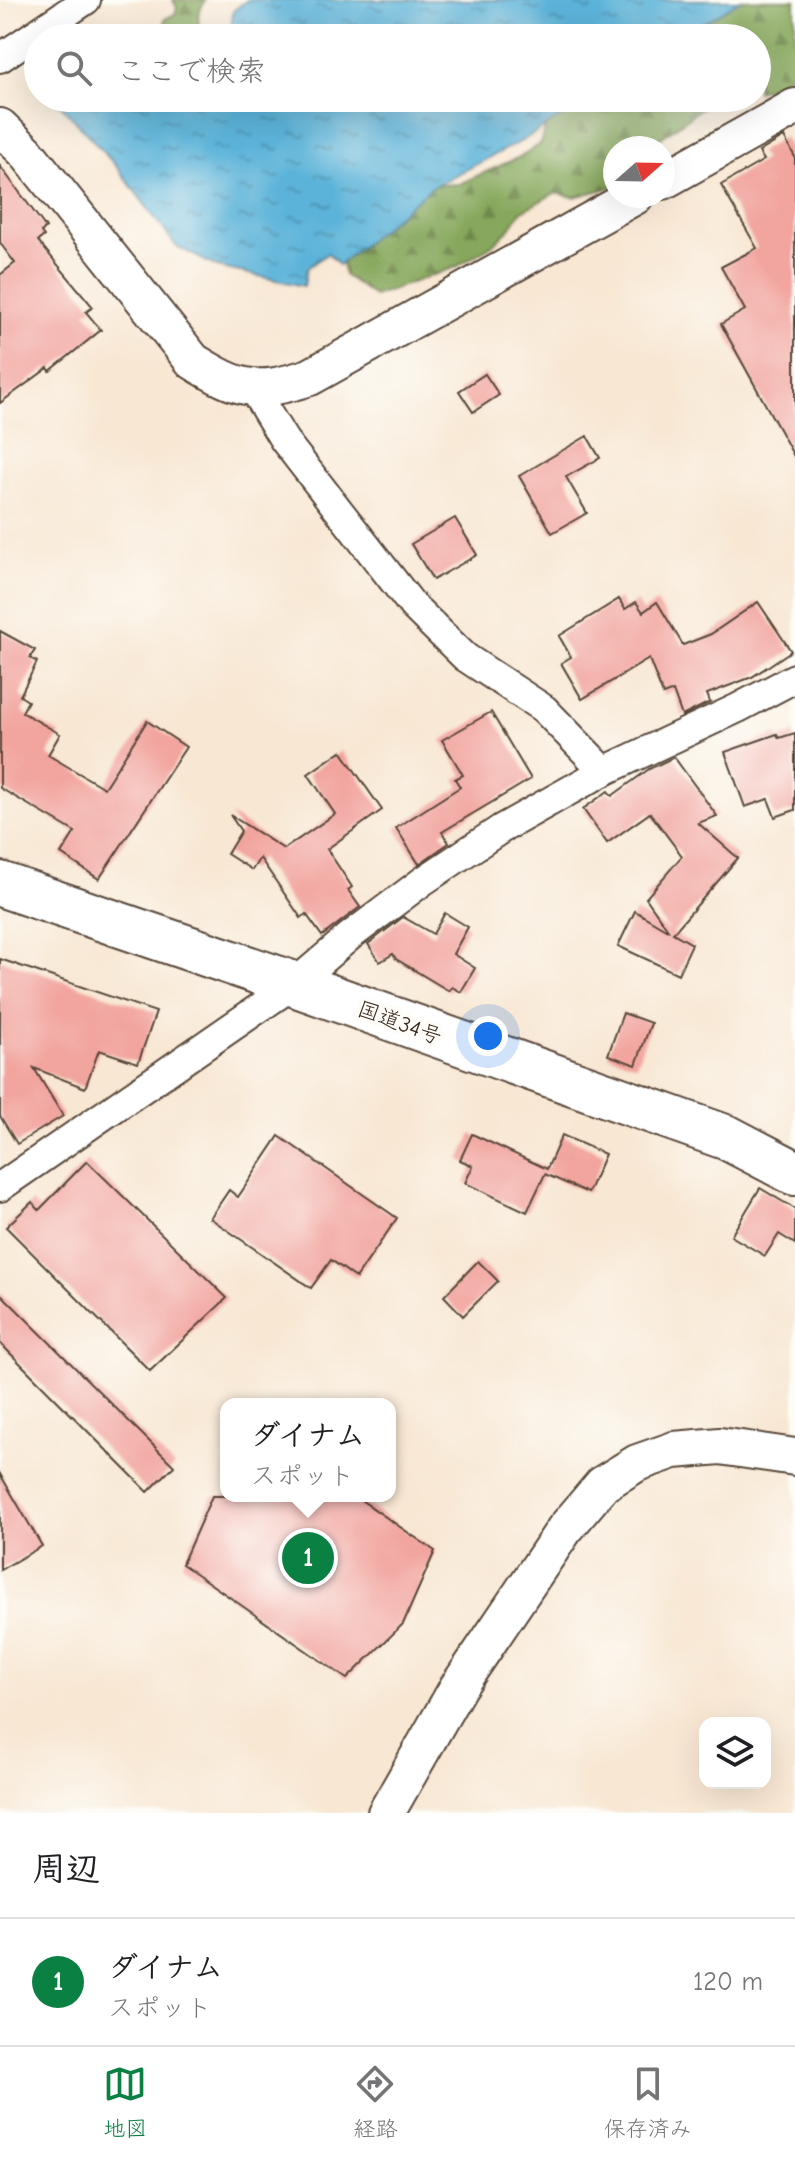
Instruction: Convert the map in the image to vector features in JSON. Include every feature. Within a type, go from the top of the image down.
[{"type":"highway","name":"国道34号","points":[[0,884],[294,984],[728,1138],[795,1173]]},
{"type":"street","points":[[50,24],[86,0]]},
{"type":"street","points":[[0,58],[24,42]]},
{"type":"street","points":[[675,174],[795,107]]},
{"type":"street","points":[[0,127],[26,152],[193,361],[221,379],[253,389],[281,386],[310,377],[613,208]]},
{"type":"street","points":[[253,389],[284,440],[413,606],[465,657],[544,709],[604,771]]},
{"type":"street","points":[[0,1187],[294,984],[350,936],[423,881],[501,829],[604,771],[795,678]]},
{"type":"street","points":[[386,1813],[458,1687],[564,1530],[603,1484],[637,1463],[674,1450],[720,1446],[795,1457]]},
{"type":"green space","points":[[173,0],[205,0],[198,15],[199,24],[164,24],[165,19],[175,14],[177,8]]},
{"type":"green space","points":[[666,0],[795,0],[795,70],[771,86],[771,24],[615,24]]},
{"type":"green space","points":[[550,112],[696,112],[663,136],[603,136],[603,189],[574,197],[555,193],[521,212],[491,246],[456,267],[374,296],[344,275],[340,246],[418,186],[459,184],[524,155],[540,144]]},
{"type":"water","points":[[247,0],[741,0],[700,24],[232,24],[233,11]]},
{"type":"water","points":[[67,112],[568,112],[520,142],[432,187],[339,265],[328,253],[307,268],[304,286],[217,267],[176,246],[116,166]]},
{"type":"building","points":[[784,137],[795,157],[795,458],[721,324],[745,310],[721,267],[757,248],[721,185],[764,160],[759,152]]},
{"type":"building","points":[[0,166],[46,228],[41,232],[44,236],[38,241],[93,307],[86,312],[101,330],[50,371],[48,368],[0,403],[0,275],[15,263],[0,243]]},
{"type":"building","points":[[485,374],[499,395],[473,412],[459,391]]},
{"type":"building","points":[[587,436],[600,458],[566,477],[587,513],[552,533],[519,476]]},
{"type":"building","points":[[455,518],[477,555],[433,580],[411,544]]},
{"type":"building","points":[[619,599],[625,609],[636,602],[643,612],[657,602],[683,645],[711,634],[758,602],[791,651],[752,677],[707,694],[710,702],[682,716],[673,691],[663,695],[649,659],[582,699],[561,663],[571,657],[559,636]]},
{"type":"building","points":[[0,631],[35,650],[30,658],[37,662],[20,696],[28,701],[22,712],[60,734],[48,755],[104,788],[147,721],[186,747],[99,879],[61,854],[75,832],[0,788]]},
{"type":"building","points":[[491,712],[531,779],[442,832],[449,843],[419,864],[396,828],[460,787],[455,779],[463,775],[442,740]]},
{"type":"building","points":[[795,733],[795,810],[775,817],[768,799],[745,807],[725,752],[777,734],[779,738]]},
{"type":"building","points":[[341,751],[382,810],[327,849],[352,887],[348,890],[360,907],[322,936],[306,914],[301,918],[260,858],[252,870],[227,854],[241,831],[230,815],[284,849],[335,814],[308,774]]},
{"type":"building","points":[[674,757],[717,816],[698,823],[738,858],[673,933],[692,944],[678,974],[618,946],[635,911],[669,931],[646,898],[682,856],[650,813],[607,843],[583,809],[608,791],[612,796],[649,769]]},
{"type":"building","points":[[445,913],[468,927],[453,954],[475,968],[461,992],[452,987],[449,991],[396,959],[393,954],[380,962],[368,944],[403,917],[433,934]]},
{"type":"building","points":[[0,959],[156,1012],[138,1063],[99,1050],[85,1088],[34,1068],[63,1116],[17,1144],[0,1116]]},
{"type":"building","points":[[623,1013],[651,1023],[636,1065],[608,1055]]},
{"type":"building","points":[[472,1134],[547,1169],[562,1135],[605,1154],[588,1193],[545,1174],[527,1212],[465,1183],[473,1166],[460,1160]]},
{"type":"building","points":[[279,1136],[397,1218],[356,1278],[331,1260],[311,1288],[210,1218],[229,1190],[238,1197]]},
{"type":"building","points":[[87,1161],[227,1298],[150,1371],[6,1227],[32,1202],[39,1210]]},
{"type":"building","points":[[760,1188],[795,1209],[795,1244],[779,1234],[765,1256],[731,1236]]},
{"type":"building","points":[[478,1261],[498,1281],[463,1316],[444,1296]]},
{"type":"building","points":[[0,1293],[174,1466],[148,1492],[0,1343]]},
{"type":"building","points":[[0,1474],[42,1546],[0,1570]]},
{"type":"building","points":[[212,1496],[220,1496],[220,1502],[364,1502],[435,1551],[403,1624],[347,1679],[182,1564]]},
{"type":"place","name":"ダイナム","points":[[308,1558]]}]
